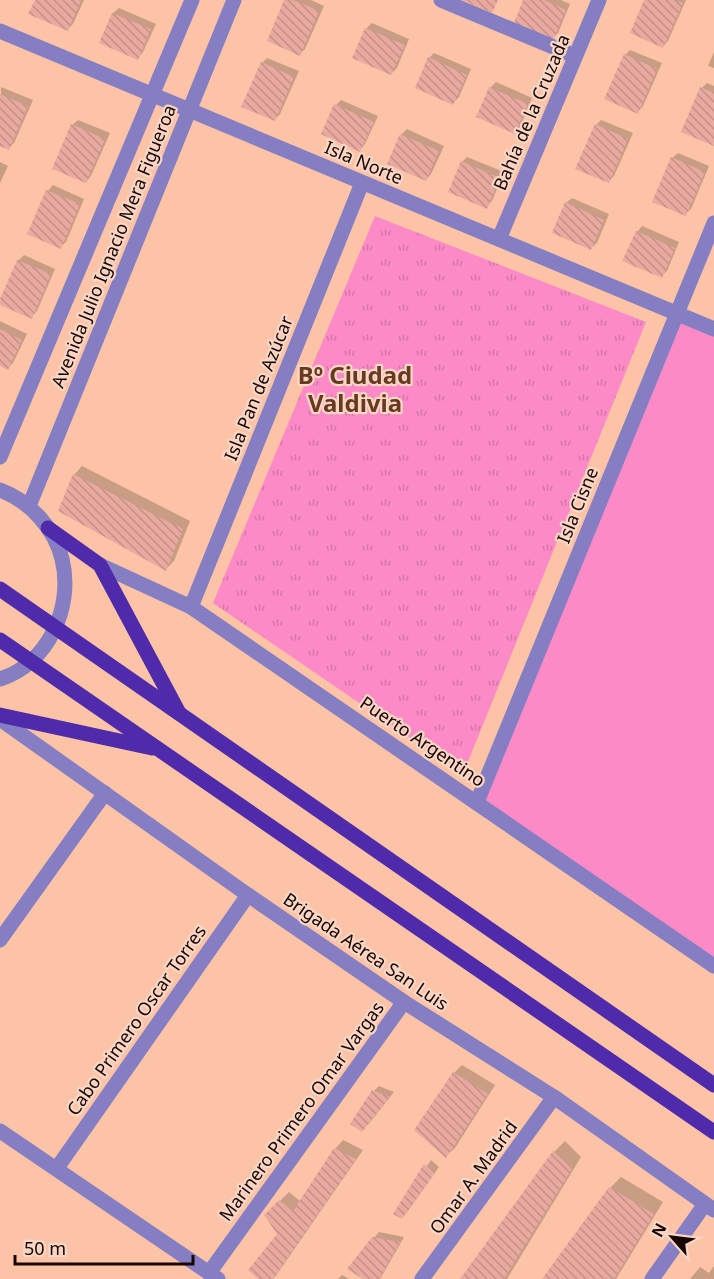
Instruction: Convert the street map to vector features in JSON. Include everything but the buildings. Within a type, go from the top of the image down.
[{"type":"main road","points":[[48,528],[100,565],[180,715]]},
{"type":"main road","points":[[0,589],[714,1085]]},
{"type":"main road","points":[[0,640],[714,1132]]},
{"type":"main road","points":[[0,717],[160,750]]},
{"type":"street","name":"Avenida Julio Ignacio Mera Figueroa","points":[[0,457],[192,0]]},
{"type":"street","name":"Avenida Julio Ignacio Mera Figueroa","points":[[29,506],[234,0]]},
{"type":"street","points":[[441,0],[575,56]]},
{"type":"street","name":"Bahía de la Cruzada","points":[[499,239],[598,0]]},
{"type":"street","name":"Isla Norte","points":[[0,31],[714,329]]},
{"type":"street","name":"Isla Pan de Azúcar","points":[[191,607],[362,183]]},
{"type":"street","name":"Isla Cisne","points":[[477,802],[714,223]]},
{"type":"street","points":[[0,490],[29,506],[48,528],[62,559],[65,593],[56,627],[46,645],[32,661],[0,680]]},
{"type":"street","name":"Puerto Argentino","points":[[100,565],[191,607],[714,966]]},
{"type":"street","name":"Brigada Aérea San Luis","points":[[0,717],[248,895],[404,1002],[554,1097],[710,1207]]},
{"type":"street","points":[[0,940],[105,793]]},
{"type":"street","name":"Cabo Primero Oscar Torres","points":[[57,1168],[248,895]]},
{"type":"street","name":"Marinero Primero Omar Vargas","points":[[213,1276],[404,1002]]},
{"type":"street","name":"Omar A. Madrid","points":[[422,1279],[554,1097]]},
{"type":"street","points":[[0,1131],[213,1276]]},
{"type":"street","points":[[652,1279],[710,1207]]},
{"type":"green space","points":[[375,216],[646,322],[463,774],[213,603]]},
{"type":"green space","points":[[678,317],[714,332],[714,964],[480,800]]},
{"type":"district","name":"Bº Ciudad Valdivia","points":[[355,388]]}]
